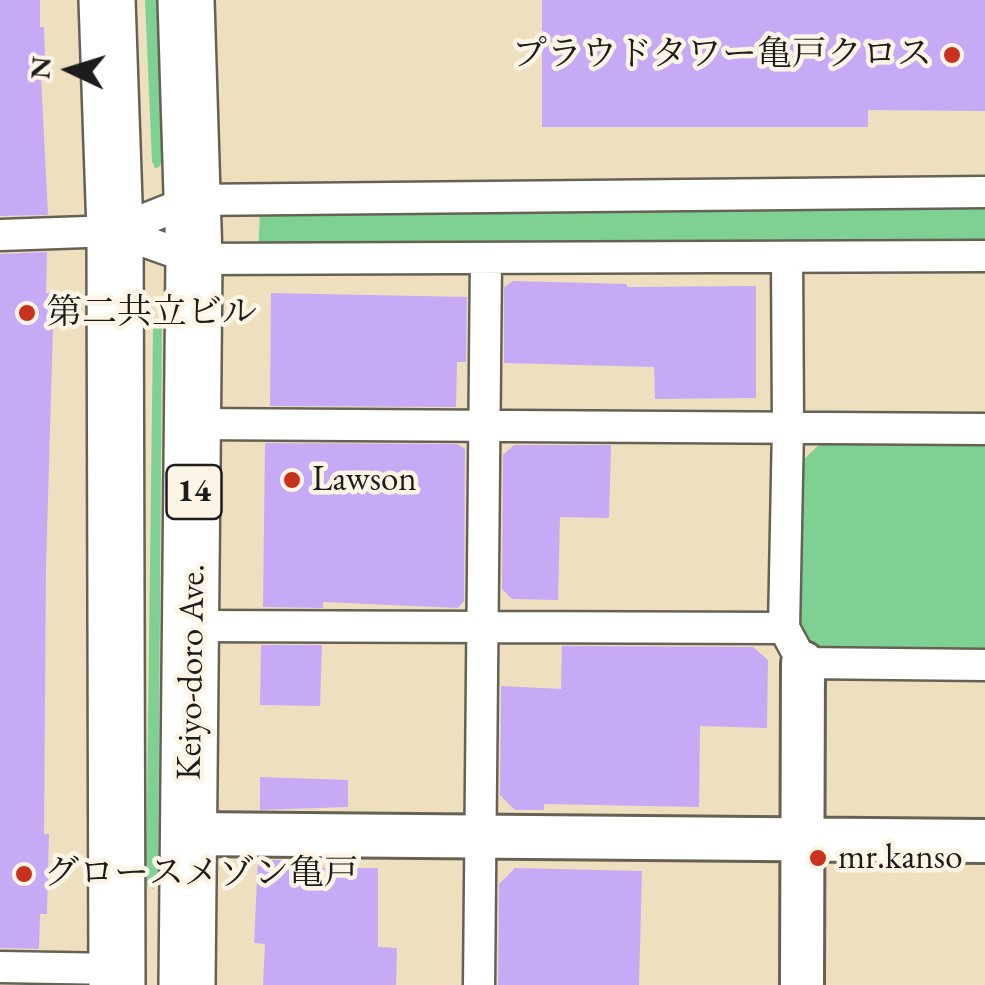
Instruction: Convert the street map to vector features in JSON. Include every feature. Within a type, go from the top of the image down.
[{"type":"highway","name":"Keiyo-doro Ave.","points":[[107,0],[116,231],[117,977]]},
{"type":"highway","name":"Keiyo-doro Ave.","points":[[186,0],[194,259],[188,985]]},
{"type":"street","points":[[0,235],[116,231],[193,200],[985,192]]},
{"type":"street","points":[[116,231],[194,259],[985,256]]},
{"type":"street","points":[[479,985],[486,258]]},
{"type":"street","points":[[787,258],[802,985]]},
{"type":"street","points":[[194,424],[985,429]]},
{"type":"street","points":[[193,626],[482,627],[794,646],[985,665]]},
{"type":"street","points":[[190,834],[985,841]]},
{"type":"street","points":[[0,967],[117,977]]},
{"type":"green space","points":[[145,0],[157,0],[162,162],[155,168],[152,161]]},
{"type":"green space","points":[[985,204],[985,246],[258,254],[260,212]]},
{"type":"green space","points":[[155,321],[162,325],[158,885],[153,889],[146,884]]},
{"type":"green space","points":[[825,439],[985,443],[985,654],[815,649],[799,630],[803,460]]},
{"type":"building","points":[[0,0],[40,0],[48,215],[0,216]]},
{"type":"building","points":[[542,0],[985,0],[985,111],[868,110],[868,127],[542,127]]},
{"type":"building","points":[[47,252],[46,293],[54,293],[46,566],[47,914],[40,914],[39,949],[0,948],[0,254]]},
{"type":"building","points":[[513,281],[627,287],[756,286],[756,398],[655,399],[654,367],[504,363],[504,287]]},
{"type":"building","points":[[271,293],[467,297],[466,362],[457,362],[456,407],[270,406]]},
{"type":"building","points":[[265,443],[457,444],[465,449],[464,601],[458,608],[323,602],[323,608],[263,607]]},
{"type":"building","points":[[514,445],[611,445],[609,518],[560,517],[558,600],[512,599],[502,589],[503,455]]},
{"type":"building","points":[[261,645],[322,645],[320,706],[260,705]]},
{"type":"building","points":[[562,646],[753,647],[768,660],[767,728],[700,726],[699,807],[544,804],[544,810],[515,810],[500,795],[501,686],[561,689]]},
{"type":"building","points":[[260,777],[348,780],[348,807],[260,810]]},
{"type":"building","points":[[258,860],[319,860],[319,868],[378,868],[378,947],[397,948],[396,985],[263,985],[265,944],[254,943]]},
{"type":"building","points":[[515,868],[642,871],[639,985],[498,985],[499,884]]},
{"type":"place","name":"プラウドタワー亀戸クロス","points":[[952,55]]},
{"type":"place","name":"第二共立ビル","points":[[27,313]]},
{"type":"place","name":"Lawson","points":[[292,480]]},
{"type":"place","name":"mr.kanso","points":[[818,858]]},
{"type":"place","name":"グロースメゾン亀戸","points":[[24,874]]}]
